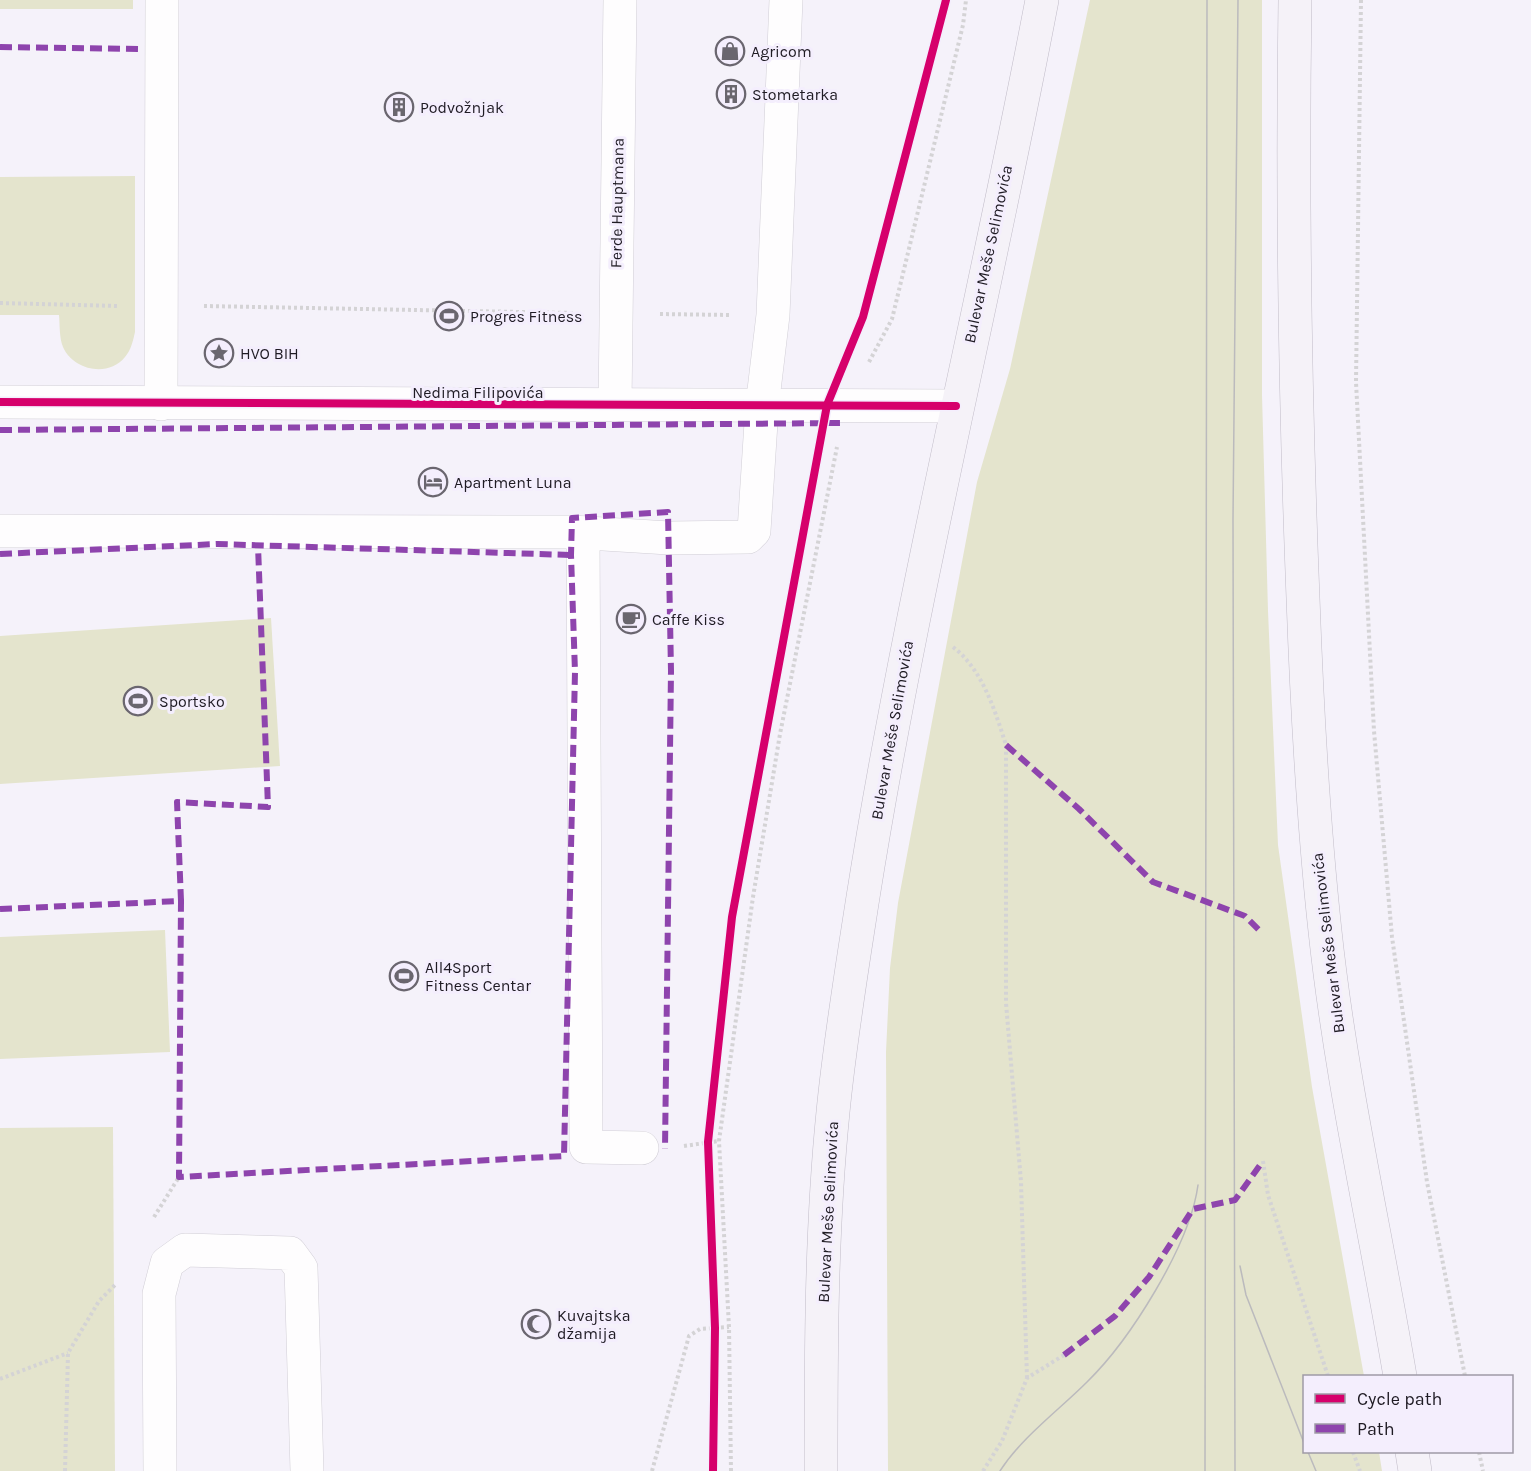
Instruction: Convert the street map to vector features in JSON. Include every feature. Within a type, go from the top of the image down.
[{"type":"main road","name":"Bulevar Meše Selimovića","points":[[821,1471],[825,1221],[833,1110],[877,811],[912,620],[1042,0]]},
{"type":"main road","name":"Bulevar Meše Selimovića","points":[[1295,0],[1293,231],[1295,425],[1309,770],[1325,934],[1342,1062],[1400,1375]]},
{"type":"main road","points":[[1412,1453],[1415,1471]]},
{"type":"street","points":[[161,404],[162,0]]},
{"type":"street","name":"Ferde Hauptmana","points":[[615,405],[620,0]]},
{"type":"street","points":[[0,531],[583,533],[669,538],[748,537],[754,531],[762,407],[773,315],[786,0]]},
{"type":"street","name":"Nedima Filipovića","points":[[0,402],[762,407],[956,406]]},
{"type":"street","points":[[583,533],[586,1147],[642,1148]]},
{"type":"street","points":[[160,1471],[159,1294],[167,1263],[185,1250],[290,1253],[301,1268],[307,1471]]},
{"type":"path","points":[[731,1471],[729,1327],[719,1141],[753,897],[780,734],[845,406],[892,319],[963,26],[966,0]]},
{"type":"path","points":[[1360,0],[1356,382],[1374,731],[1392,937],[1427,1182],[1465,1375]]},
{"type":"path","points":[[0,303],[773,315]]},
{"type":"path","points":[[912,620],[959,652],[977,676],[993,706],[1006,745],[1006,1003],[1022,1182],[1028,1378],[1002,1440],[983,1471]]},
{"type":"path","points":[[708,1154],[709,1132]]},
{"type":"path","points":[[676,1147],[719,1141]]},
{"type":"path","points":[[1263,1161],[1268,1195],[1327,1375]]},
{"type":"path","points":[[149,1226],[179,1177]]},
{"type":"path","points":[[65,1471],[68,1353],[99,1301],[124,1276]]},
{"type":"path","points":[[714,1316],[715,1340]]},
{"type":"path","points":[[652,1471],[689,1336],[700,1329],[729,1327]]},
{"type":"path","points":[[0,1379],[68,1353]]},
{"type":"path","points":[[1028,1378],[1064,1355]]},
{"type":"path","points":[[1353,1453],[1360,1471]]},
{"type":"path","points":[[1479,1453],[1483,1471]]},
{"type":"green space","points":[[0,0],[133,0],[133,9],[0,9]]},
{"type":"green space","points":[[1090,0],[1262,0],[1262,395],[1278,845],[1312,1087],[1364,1375],[1303,1375],[1303,1453],[1379,1453],[1382,1471],[888,1471],[886,1052],[890,968],[898,903],[977,482],[1010,369]]},
{"type":"green space","points":[[135,176],[135,332],[132,345],[125,357],[110,368],[83,366],[68,355],[63,347],[59,315],[0,315],[0,177]]},
{"type":"green space","name":"Sportsko","points":[[271,618],[280,766],[0,784],[0,636]]},
{"type":"green space","points":[[165,930],[170,1052],[0,1059],[0,937]]},
{"type":"green space","points":[[113,1127],[115,1471],[0,1471],[0,1128]]},
{"type":"tram line","points":[[1205,1471],[1207,0]]},
{"type":"tram line","points":[[1235,1471],[1233,519],[1238,0]]},
{"type":"tram line","points":[[1000,1471],[1019,1447],[1104,1364],[1139,1317],[1171,1263],[1193,1209],[1198,1185]]},
{"type":"tram line","points":[[1240,1266],[1246,1295],[1303,1440]]},
{"type":"tram line","points":[[1308,1453],[1316,1471]]},
{"type":"marked path","points":[[0,47],[141,49]]},
{"type":"marked path","points":[[0,430],[842,423]]},
{"type":"marked path","points":[[0,909],[181,901],[179,1177],[564,1156],[575,672],[572,518],[668,512],[671,671],[665,1149]]},
{"type":"marked path","points":[[0,554],[217,544],[571,555]]},
{"type":"marked path","points":[[181,901],[177,802],[268,807],[258,546]]},
{"type":"marked path","points":[[1006,745],[1079,809],[1153,882],[1245,916],[1261,932]]},
{"type":"marked path","points":[[1064,1355],[1115,1316],[1149,1277],[1193,1209],[1235,1200],[1263,1161]]},
{"type":"cycle path","points":[[713,1471],[715,1328],[708,1142],[732,917],[827,405],[863,317],[946,0]]},
{"type":"cycle path","points":[[0,402],[956,406]]},
{"type":"place","name":"Agricom","points":[[730,51]]},
{"type":"place","name":"Stometarka","points":[[731,94]]},
{"type":"place","name":"Podvožnjak","points":[[399,107]]},
{"type":"place","name":"Progres Fitness","points":[[449,316]]},
{"type":"place","name":"HVO BIH","points":[[219,353]]},
{"type":"place","name":"Apartment Luna","points":[[433,482]]},
{"type":"place","name":"Caffe Kiss","points":[[631,619]]},
{"type":"place","name":"Sportsko","points":[[138,701]]},
{"type":"place","name":"All4Sport Fitness Centar","points":[[404,976]]},
{"type":"place","name":"Kuvajtska džamija","points":[[536,1324]]}]
